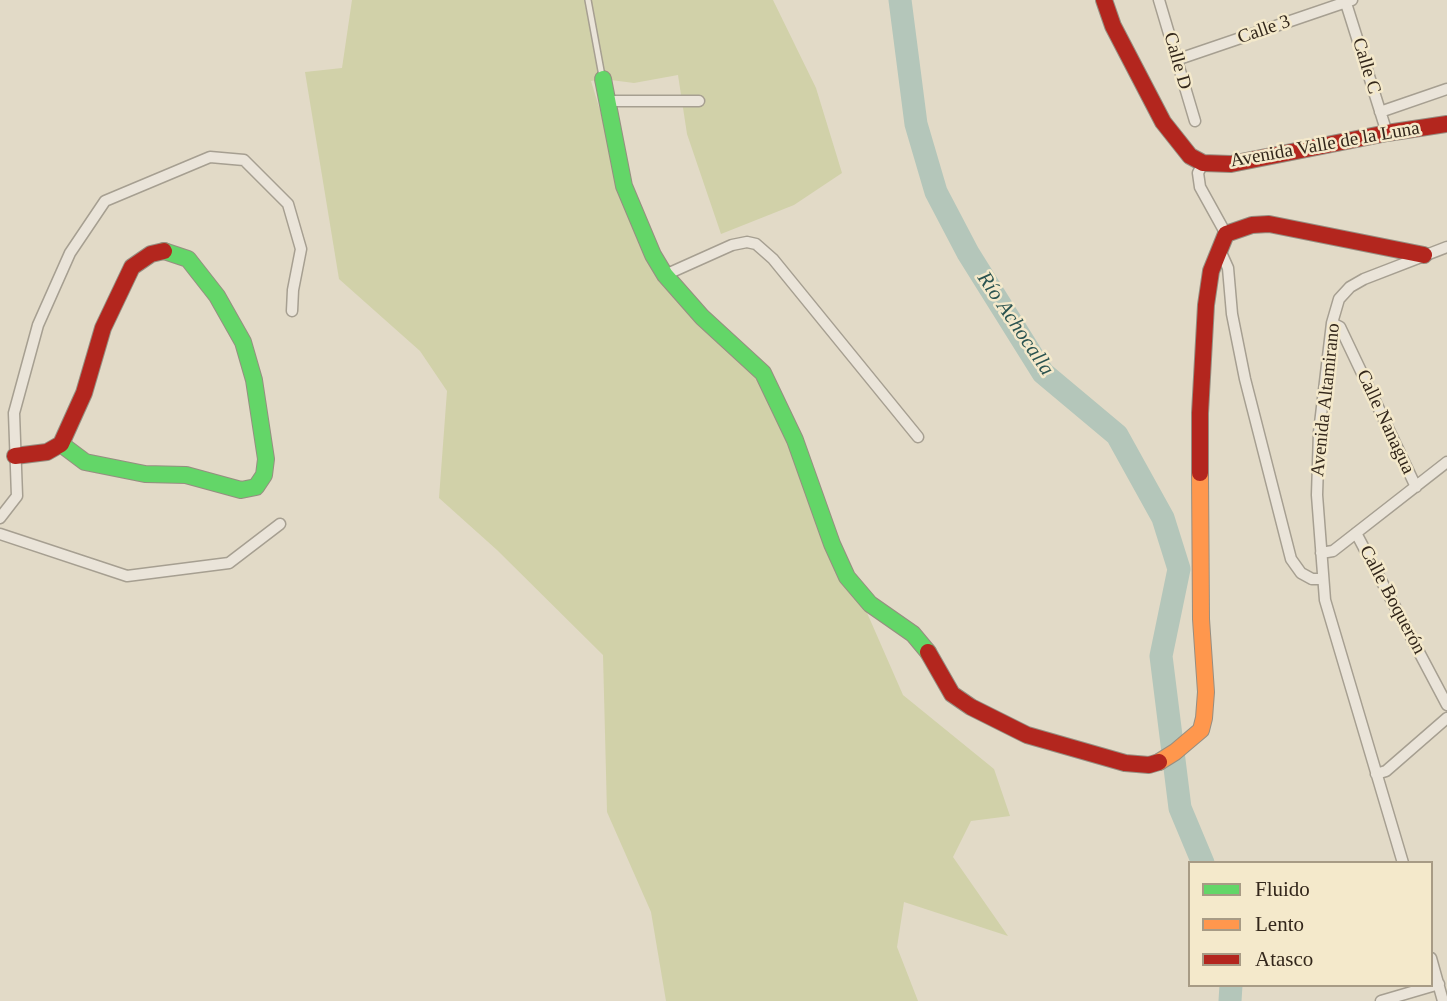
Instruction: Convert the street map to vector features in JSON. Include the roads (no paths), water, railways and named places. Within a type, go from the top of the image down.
[{"type":"street","points":[[1104,0],[1113,26],[1163,122],[1190,156],[1203,163],[1198,173],[1200,187],[1223,241],[1232,314],[1245,379],[1291,559],[1301,573],[1312,579],[1322,579]]},
{"type":"street","name":"Calle D","points":[[1159,0],[1195,121]]},
{"type":"street","name":"Calle 3","points":[[1176,60],[1348,1]]},
{"type":"street","name":"Calle C","points":[[1348,1],[1387,133]]},
{"type":"street","points":[[603,79],[624,186],[653,255],[665,275],[702,317],[763,373],[795,440],[832,544],[847,577],[870,604],[914,634],[926,648],[952,694],[971,707],[1027,735],[1125,763],[1149,765],[1175,752],[1201,730],[1204,718],[1206,692],[1202,629],[1200,413],[1206,305],[1211,271],[1223,241],[1252,225],[1269,225],[1424,255]]},
{"type":"street","points":[[1380,112],[1447,89]]},
{"type":"street","points":[[606,101],[699,101]]},
{"type":"street","name":"Avenida Valle de la Luna","points":[[1203,163],[1247,161],[1447,124]]},
{"type":"street","points":[[0,518],[17,496],[13,413],[38,326],[70,253],[104,201],[210,157],[244,160],[288,204],[300,249],[292,311]]},
{"type":"street","points":[[665,275],[732,245],[747,242],[756,244],[773,259],[918,437]]},
{"type":"street","name":"Avenida Altamirano","points":[[1401,861],[1325,600],[1317,471],[1323,389],[1332,323],[1339,299],[1350,287],[1447,247]]},
{"type":"street","points":[[15,456],[47,452],[61,444],[84,393],[103,328],[132,267],[151,254],[167,250],[188,259],[217,296],[243,342],[254,380],[266,459],[264,475],[256,486],[241,489],[186,475],[145,474],[85,462],[61,444]]},
{"type":"street","name":"Calle Nanagua","points":[[1332,323],[1340,327],[1416,487]]},
{"type":"street","points":[[1321,553],[1333,551],[1447,463]]},
{"type":"street","points":[[0,534],[127,576],[229,563],[281,524]]},
{"type":"street","name":"Calle Boquerón","points":[[1356,533],[1447,705]]},
{"type":"street","points":[[1376,774],[1386,771],[1443,722],[1447,735]]},
{"type":"street","points":[[1433,964],[1443,1001]]},
{"type":"street","points":[[1433,986],[1439,984]]},
{"type":"street","points":[[1381,1001],[1429,987]]},
{"type":"lane","points":[[587,0],[603,79]]},
{"type":"waterway","name":"Río Achocalla","points":[[900,0],[916,124],[936,192],[968,253],[1043,373],[1117,435],[1163,518],[1179,569],[1161,656],[1180,808],[1202,861]]},
{"type":"waterway","name":"Río Achocalla","points":[[1230,1001],[1231,987]]}]
